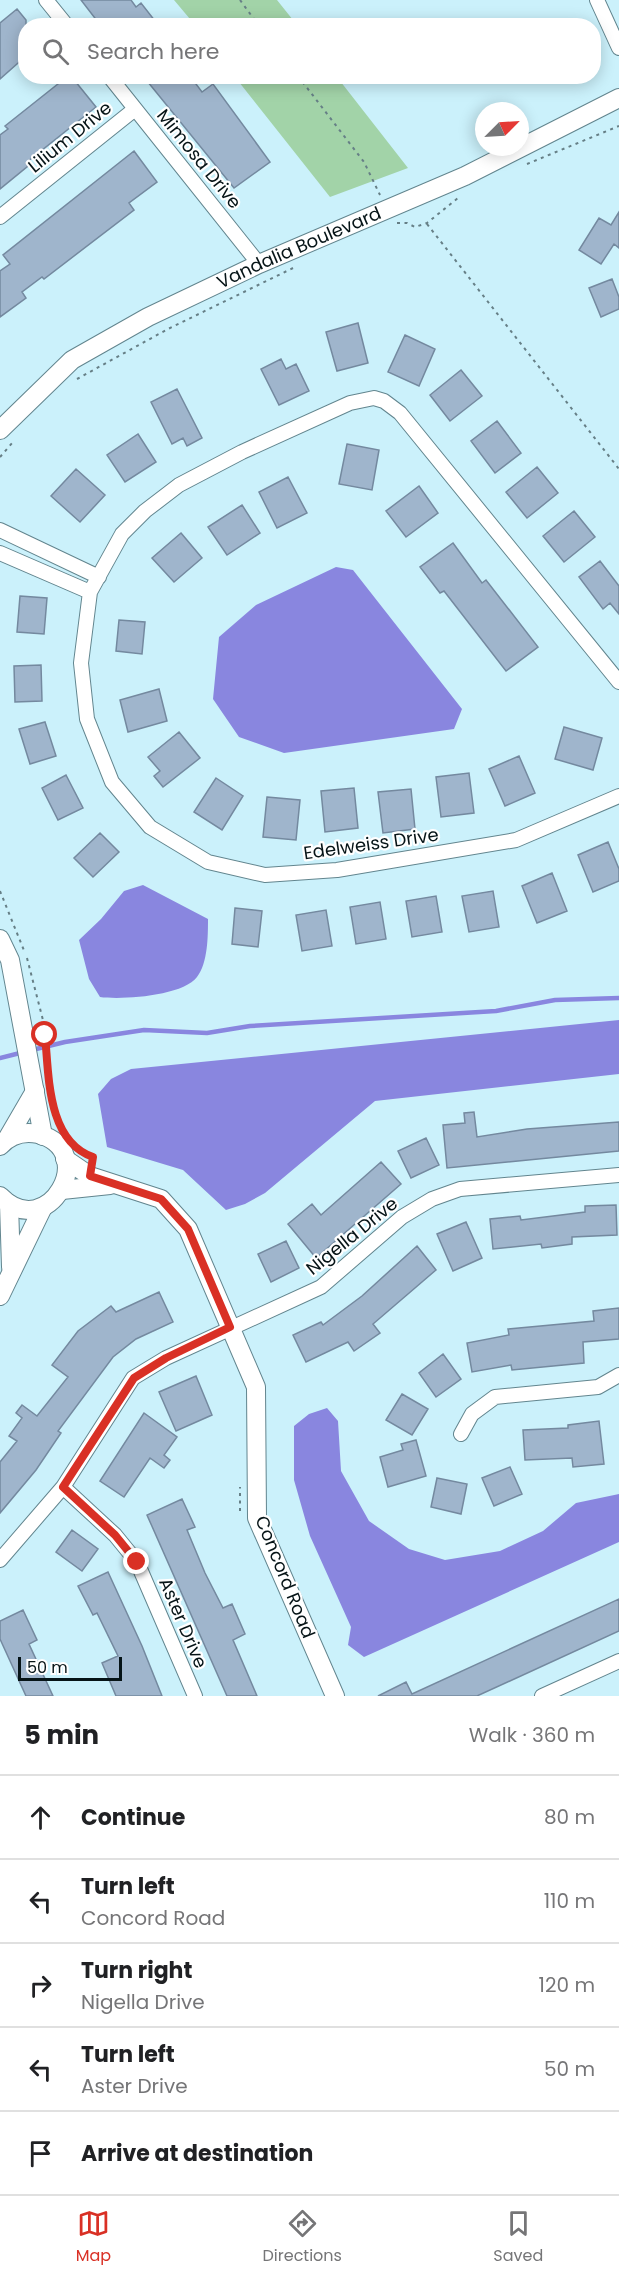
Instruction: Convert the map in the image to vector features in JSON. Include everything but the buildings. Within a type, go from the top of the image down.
[{"type":"street","points":[[46,0],[61,18]]},
{"type":"street","points":[[597,0],[619,48]]},
{"type":"street","name":"Mimosa Drive","points":[[115,84],[259,264]]},
{"type":"street","name":"Vandalia Boulevard","points":[[0,430],[72,360],[148,317],[259,264],[389,216],[619,98]]},
{"type":"street","name":"Lilium Drive","points":[[0,217],[135,109]]},
{"type":"street","name":"Edelweiss Drive","points":[[619,682],[400,413],[384,401],[374,398],[350,403],[242,452],[179,485],[146,511],[123,534],[90,592],[81,663],[87,719],[112,782],[150,827],[208,862],[265,875],[337,870],[516,840],[619,796]]},
{"type":"street","points":[[0,530],[99,577]]},
{"type":"street","points":[[0,553],[90,592]]},
{"type":"street","points":[[0,939],[10,960],[28,1061],[42,1087],[44,1136],[31,1133],[3,1142]]},
{"type":"street","points":[[3,1142],[42,1087]]},
{"type":"street","name":"Concord Road","points":[[44,1136],[53,1141],[65,1159],[90,1176],[161,1199],[188,1229],[256,1387],[257,1518],[335,1696]]},
{"type":"street","points":[[11,1269],[4,1200],[32,1209],[43,1207],[54,1200],[66,1180],[65,1159]]},
{"type":"street","name":"Nigella Drive","points":[[0,1560],[63,1487],[134,1378],[166,1358],[321,1287],[402,1217],[432,1199],[460,1189],[619,1175]]},
{"type":"street","name":"Concord Road","points":[[62,1190],[117,1184]]},
{"type":"street","points":[[0,1296],[11,1269],[43,1207]]},
{"type":"street","points":[[461,1434],[472,1414],[495,1397],[597,1387],[619,1375]]},
{"type":"street","name":"Aster Drive","points":[[63,1487],[115,1535],[137,1562],[195,1696]]},
{"type":"street","points":[[542,1696],[619,1661]]},
{"type":"path","points":[[240,0],[253,18]]},
{"type":"path","points":[[304,84],[364,162],[389,216],[415,227],[427,223],[462,194]]},
{"type":"path","points":[[524,165],[619,126]]},
{"type":"path","points":[[427,223],[619,469]]},
{"type":"path","points":[[73,382],[119,354],[302,264]]},
{"type":"path","points":[[0,457],[19,434]]},
{"type":"path","points":[[42,1087],[47,1058],[45,1035]]},
{"type":"path","points":[[54,1109],[62,1132]]},
{"type":"path","points":[[240,1481],[240,1513]]},
{"type":"green space","points":[[174,0],[277,0],[291,18],[189,18]]},
{"type":"green space","points":[[241,84],[342,84],[408,168],[330,197]]},
{"type":"shaded area","points":[[336,567],[353,570],[462,709],[454,729],[284,753],[239,737],[213,699],[219,637],[256,605]]},
{"type":"shaded area","points":[[143,885],[208,919],[207,949],[201,971],[190,983],[179,989],[137,997],[100,997],[89,979],[79,940],[101,919],[124,891]]},
{"type":"shaded area","points":[[619,1020],[619,1074],[375,1101],[265,1193],[245,1204],[226,1210],[183,1170],[107,1147],[98,1094],[111,1079],[131,1069]]},
{"type":"shaded area","points":[[327,1408],[338,1421],[341,1471],[369,1521],[409,1549],[445,1560],[500,1551],[543,1531],[576,1503],[619,1494],[619,1542],[364,1657],[348,1645],[351,1627],[310,1536],[294,1480],[294,1426],[309,1414]]},
{"type":"waterway","points":[[32,1050],[65,1042],[144,1030],[207,1033],[250,1026],[496,1011],[555,1000],[619,998]]},
{"type":"waterway","points":[[0,1058],[24,1052]]},
{"type":"route","points":[[45,1035],[54,1109],[62,1132],[80,1152],[93,1157],[90,1176],[161,1199],[188,1229],[230,1327],[166,1358],[134,1378],[63,1487],[115,1535],[137,1562]]}]
